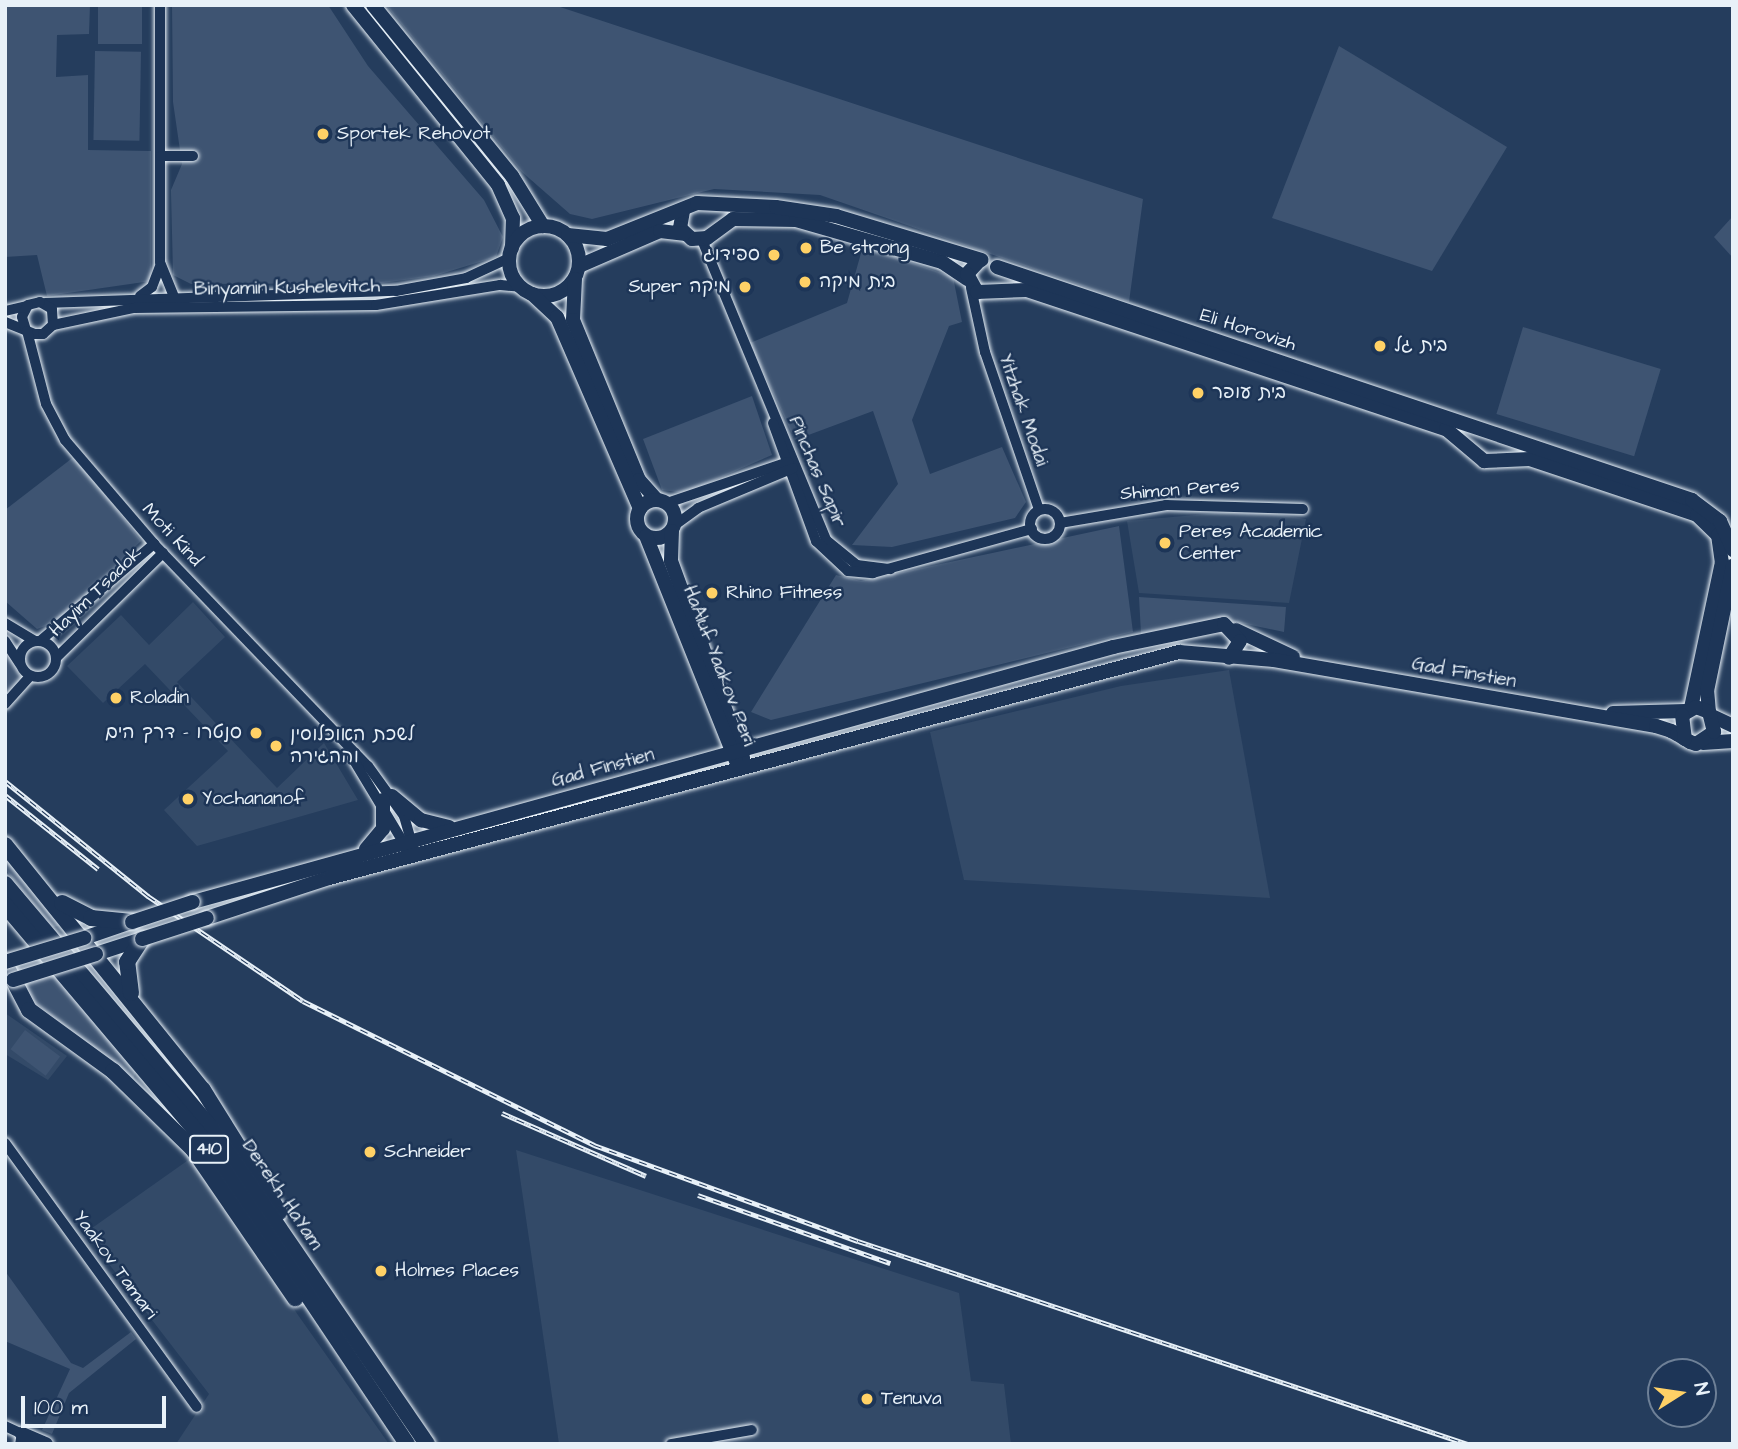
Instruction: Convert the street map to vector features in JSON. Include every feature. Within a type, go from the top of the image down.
[{"type":"main road","points":[[5,845],[50,894],[217,1111],[326,1297]]},
{"type":"main road","name":"Derekh HaYam","points":[[5,884],[210,1127],[427,1444]]},
{"type":"main road","points":[[50,894],[91,918],[132,922]]},
{"type":"main road","name":"Derekh HaYam","points":[[5,905],[192,1126],[407,1444]]},
{"type":"main road","points":[[135,1002],[126,968],[142,939]]},
{"type":"main road","points":[[5,963],[9,982],[40,1019]]},
{"type":"main road","points":[[5,1000],[40,1019],[82,1048],[193,1149],[305,1312],[385,1413]]},
{"type":"street","points":[[140,296],[152,288],[160,262],[160,5]]},
{"type":"street","points":[[353,5],[498,186],[513,218],[511,253],[527,291],[557,317],[640,509],[784,461],[796,463],[789,473],[706,504],[673,528],[646,536]]},
{"type":"street","points":[[373,5],[512,176],[542,226],[568,235],[607,239],[683,211],[693,204],[818,212],[980,260],[969,284],[942,261],[816,223],[743,218],[714,231],[702,240],[660,231],[577,273],[556,294],[527,291]]},
{"type":"street","points":[[161,156],[193,156]]},
{"type":"street","points":[[707,206],[715,215],[714,231]]},
{"type":"street","points":[[683,211],[684,234]]},
{"type":"street","points":[[511,253],[521,235],[542,226]]},
{"type":"street","points":[[568,235],[577,273],[573,320],[639,480],[662,501]]},
{"type":"street","name":"Pinchas Sapir","points":[[702,240],[833,548],[857,565],[891,569]]},
{"type":"street","name":"Binyamin Kushelevitch","points":[[45,303],[140,296],[396,291],[466,278],[511,253]]},
{"type":"street","name":"Eli Horovizh","points":[[980,260],[1486,430]]},
{"type":"street","points":[[160,262],[174,296]]},
{"type":"street","points":[[978,320],[991,291],[997,267]]},
{"type":"street","name":"Eli Horovizh","points":[[969,284],[991,291],[1027,290],[1446,429],[1474,451]]},
{"type":"street","name":"Yitzhak Modai","points":[[969,284],[1039,510]]},
{"type":"street","name":"Binyamin Kushelevitch","points":[[53,325],[124,309],[376,305],[500,285],[527,291]]},
{"type":"street","points":[[5,311],[45,303],[53,311],[53,325],[43,334],[5,322]]},
{"type":"street","points":[[27,330],[22,317],[28,306]]},
{"type":"street","name":"Moti Kind","points":[[27,330],[54,423],[163,553],[336,737],[388,798],[413,856]]},
{"type":"street","name":"Pinchas Sapir","points":[[764,391],[784,461],[826,555],[857,573],[891,569]]},
{"type":"street","points":[[1733,550],[1720,521],[1692,500],[1486,430],[1475,438],[1474,451],[1484,461],[1530,459],[1688,510],[1712,528],[1723,562],[1688,710],[1679,725],[1685,739],[1702,743],[1733,741]]},
{"type":"street","points":[[1500,459],[1503,437]]},
{"type":"street","name":"HaAluf Yaakov Peri","points":[[662,501],[673,528],[671,561],[724,721],[744,770]]},
{"type":"street","name":"Shimon Peres","points":[[1032,529],[1046,538],[1060,523],[1167,505],[1303,509]]},
{"type":"street","name":"HaAluf Yaakov Peri","points":[[640,509],[637,521],[646,536],[724,721]]},
{"type":"street","points":[[891,569],[1032,529],[1039,510],[1054,511],[1060,523]]},
{"type":"street","name":"Hayim Tsadok","points":[[38,641],[155,544]]},
{"type":"street","name":"Hayim Tsadok","points":[[56,659],[163,553]]},
{"type":"street","points":[[1702,743],[1714,732],[1707,691],[1733,566]]},
{"type":"street","points":[[5,623],[38,641],[56,659],[47,675],[30,676],[5,704]]},
{"type":"street","points":[[1215,626],[1206,641],[1221,657],[1240,641],[1232,627]]},
{"type":"street","name":"Gad Finstien","points":[[5,963],[193,902],[359,853],[784,740],[1113,647],[1215,626],[1232,627],[1328,669]]},
{"type":"street","points":[[5,641],[30,676]]},
{"type":"street","points":[[21,666],[22,650],[38,641]]},
{"type":"street","name":"Gad Finstien","points":[[9,982],[207,918],[413,856],[744,770],[1136,660],[1179,652],[1328,669],[1664,728],[1685,739]]},
{"type":"street","points":[[1688,710],[1711,714],[1733,726]]},
{"type":"street","name":"Gad Finstien","points":[[1593,715],[1688,710]]},
{"type":"street","points":[[710,760],[724,721],[749,739],[784,740]]},
{"type":"street","points":[[359,853],[383,829],[388,798],[428,823],[453,827]]},
{"type":"street","name":"Yaakov Tamari","points":[[5,1143],[197,1407]]},
{"type":"street","points":[[5,1426],[21,1439],[46,1444]]},
{"type":"street","points":[[671,1444],[752,1430]]},
{"type":"shaded area","points":[[5,5],[90,5],[89,34],[57,35],[56,77],[88,75],[88,150],[151,151],[151,281],[47,296],[37,255],[5,257]]},
{"type":"shaded area","points":[[98,5],[142,5],[142,44],[98,44]]},
{"type":"shaded area","points":[[172,5],[328,5],[368,66],[484,200],[503,237],[496,257],[434,276],[382,283],[191,284],[173,275],[171,190],[182,164],[173,102]]},
{"type":"shaded area","points":[[386,5],[554,5],[1143,199],[1129,302],[820,195],[714,189],[592,219],[570,214],[522,172]]},
{"type":"shaded area","points":[[1339,46],[1507,147],[1432,271],[1272,218]]},
{"type":"shaded area","points":[[95,51],[141,52],[139,141],[93,140]]},
{"type":"shaded area","points":[[1733,216],[1733,258],[1714,237]]},
{"type":"shaded area","points":[[863,246],[953,277],[962,322],[949,326],[912,420],[930,474],[1002,447],[1026,502],[1015,518],[892,547],[852,545],[898,484],[873,411],[795,440],[750,343],[847,303]]},
{"type":"shaded area","points":[[1523,327],[1661,369],[1634,456],[1496,414]]},
{"type":"shaded area","points":[[752,396],[772,455],[685,493],[662,490],[643,439]]},
{"type":"shaded area","points":[[75,456],[141,541],[59,621],[37,629],[5,601],[5,510]]},
{"type":"shaded area","points":[[1252,510],[1306,519],[1289,603],[1139,593],[1127,521]]},
{"type":"shaded area","points":[[1119,526],[1133,632],[771,720],[751,712],[836,575],[861,581]]},
{"type":"shaded area","points":[[1139,597],[1286,607],[1284,632],[1217,618],[1141,634]]},
{"type":"shaded area","points":[[193,602],[225,637],[177,682],[277,788],[324,743],[358,800],[197,846],[164,810],[228,751],[145,664],[103,703],[67,666],[121,615],[149,645]]},
{"type":"shaded area","points":[[5,646],[23,682],[5,701]]},
{"type":"shaded area","points":[[1229,670],[1270,898],[964,880],[930,732],[1121,686]]},
{"type":"shaded area","points":[[5,853],[65,925],[53,927],[5,869]]},
{"type":"shaded area","points":[[93,956],[175,1062],[169,1068],[81,962]]},
{"type":"shaded area","points":[[50,969],[136,1071],[133,1080],[31,999],[22,980]]},
{"type":"shaded area","points":[[5,1013],[67,1056],[48,1080],[5,1054]]},
{"type":"shaded area","points":[[25,1030],[60,1056],[46,1076],[11,1049]]},
{"type":"shaded area","points":[[516,1150],[959,1293],[971,1381],[1004,1384],[1011,1444],[559,1444]]},
{"type":"shaded area","points":[[194,1156],[298,1315],[389,1444],[176,1444],[209,1394],[85,1233]]},
{"type":"shaded area","points":[[5,1271],[71,1363],[83,1368],[131,1332],[136,1339],[69,1393],[52,1434],[42,1430],[70,1369],[5,1341]]},
{"type":"railway","points":[[5,781],[148,896],[303,1001],[594,1145],[858,1241],[1468,1444]]},
{"type":"railway","points":[[5,795],[98,869]]},
{"type":"railway","points":[[502,1113],[646,1176]]},
{"type":"railway","points":[[698,1195],[890,1263]]},
{"type":"place","name":"Sportek Rehovot","points":[[323,134]]},
{"type":"place","name":"Be strong","points":[[806,248]]},
{"type":"place","name":"ספידוג","points":[[774,255]]},
{"type":"place","name":"בית מיקה","points":[[805,282]]},
{"type":"place","name":"Super מיקה","points":[[745,287]]},
{"type":"place","name":"בית גל","points":[[1380,346]]},
{"type":"place","name":"בית עופר","points":[[1198,393]]},
{"type":"place","name":"Peres Academic Center","points":[[1165,543]]},
{"type":"place","name":"Rhino Fitness","points":[[712,593]]},
{"type":"place","name":"Roladin","points":[[116,698]]},
{"type":"place","name":"סנטרו - דרך הים","points":[[256,733]]},
{"type":"place","name":"לשכת האוכלוסין וההגירה","points":[[276,746]]},
{"type":"place","name":"Yochananof","points":[[188,799]]},
{"type":"place","name":"Schneider","points":[[370,1152]]},
{"type":"place","name":"Holmes Places","points":[[381,1271]]},
{"type":"place","name":"Tenuva","points":[[867,1399]]}]
